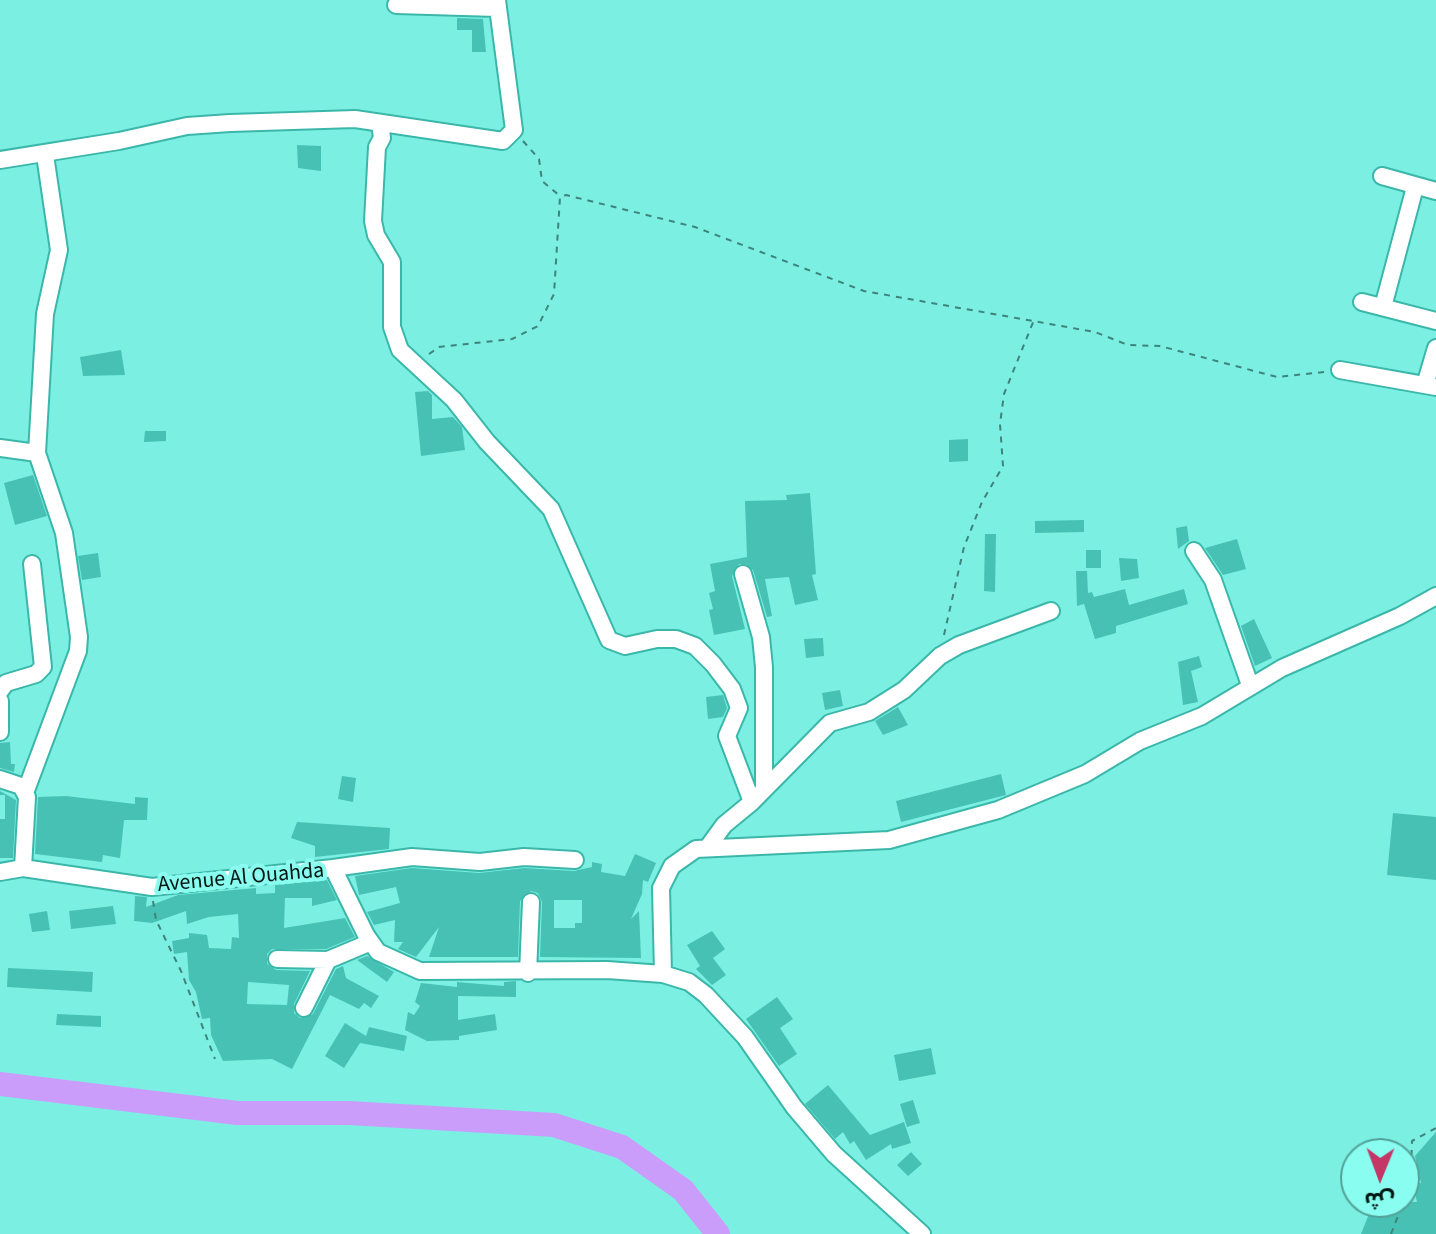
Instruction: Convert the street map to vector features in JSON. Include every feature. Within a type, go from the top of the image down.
[{"type":"street","points":[[0,160],[45,155],[187,126],[355,119],[503,141],[514,130],[497,4],[396,5]]},
{"type":"street","points":[[380,123],[382,138],[377,147],[373,228],[392,262],[393,336],[400,350],[454,400],[496,452],[551,509],[609,640],[625,646],[676,639],[695,646],[713,664],[732,689],[739,708],[727,736],[752,802]]},
{"type":"street","points":[[25,793],[78,651],[79,637],[64,533],[37,453],[45,314],[59,250],[45,155]]},
{"type":"street","points":[[1382,176],[1436,191]]},
{"type":"street","points":[[1383,307],[1415,187]]},
{"type":"street","points":[[1362,302],[1436,321]]},
{"type":"street","points":[[1340,370],[1431,386],[1436,348]]},
{"type":"street","points":[[0,448],[37,453]]},
{"type":"street","points":[[1194,551],[1213,580],[1250,685]]},
{"type":"street","points":[[0,691],[6,683],[36,674],[43,667],[32,564]]},
{"type":"street","points":[[743,574],[761,637],[764,667],[764,789]]},
{"type":"street","points":[[663,974],[661,888],[672,866],[696,849],[856,844],[889,840],[965,821],[1085,774],[1140,741],[1202,716],[1250,685],[1322,648],[1400,616],[1436,596]]},
{"type":"street","points":[[708,847],[724,825],[752,802],[823,728],[869,712],[904,690],[940,656],[988,633],[1051,611]]},
{"type":"street","points":[[0,701],[0,732]]},
{"type":"street","points":[[0,779],[21,786],[25,793],[28,809],[23,868]]},
{"type":"street","points":[[333,868],[429,856],[469,861],[524,857],[575,860]]},
{"type":"street","name":"Avenue Al Ouahda","points":[[0,872],[23,868],[152,887],[333,868],[371,942]]},
{"type":"street","points":[[528,973],[531,902]]},
{"type":"street","points":[[277,959],[328,960],[371,942],[378,952],[433,973],[607,970],[663,974],[689,982],[726,1015],[794,1107],[834,1154],[922,1234]]},
{"type":"street","points":[[304,1008],[328,960]]},
{"type":"path","points":[[514,130],[539,159],[542,181],[560,197]]},
{"type":"path","points":[[560,197],[571,195],[594,200],[695,227],[855,289],[962,311],[1095,332],[1128,345],[1160,346],[1277,377],[1340,370]]},
{"type":"path","points":[[417,366],[439,347],[512,339],[538,326],[554,294],[560,197]]},
{"type":"path","points":[[940,656],[964,547],[982,502],[1003,466],[1000,424],[1004,394],[1034,320]]},
{"type":"path","points":[[152,887],[154,914],[215,1059]]},
{"type":"path","points":[[1418,1138],[1436,1128]]},
{"type":"building","points":[[457,18],[483,19],[486,52],[472,52],[472,30],[457,30]]},
{"type":"building","points":[[297,145],[321,146],[321,171],[298,168]]},
{"type":"building","points":[[121,350],[125,375],[83,376],[80,357]]},
{"type":"building","points":[[428,391],[432,395],[432,419],[453,417],[462,427],[465,450],[421,456],[415,392]]},
{"type":"building","points":[[145,431],[166,431],[166,441],[144,442]]},
{"type":"building","points":[[968,439],[968,461],[949,462],[949,440]]},
{"type":"building","points":[[33,475],[47,516],[15,525],[4,483]]},
{"type":"building","points":[[810,493],[816,574],[812,575],[818,600],[795,605],[789,577],[765,579],[772,616],[767,617],[753,570],[746,564],[739,564],[732,576],[745,629],[714,635],[709,610],[713,609],[709,593],[715,591],[710,564],[747,557],[745,501],[787,500],[786,495]]},
{"type":"building","points":[[1084,520],[1084,532],[1035,533],[1035,521]]},
{"type":"building","points":[[1187,526],[1189,541],[1178,549],[1176,528]]},
{"type":"building","points":[[985,534],[996,534],[995,592],[984,591]]},
{"type":"building","points":[[1237,539],[1246,569],[1223,575],[1205,548]]},
{"type":"building","points":[[1086,550],[1101,550],[1101,568],[1086,568]]},
{"type":"building","points":[[98,553],[101,577],[82,580],[78,556]]},
{"type":"building","points":[[1119,558],[1137,559],[1139,578],[1121,581]]},
{"type":"building","points":[[1076,571],[1087,571],[1088,593],[1092,592],[1094,597],[1125,589],[1129,605],[1184,589],[1188,604],[1116,626],[1116,633],[1095,639],[1084,604],[1077,606]]},
{"type":"building","points":[[1254,619],[1272,658],[1255,666],[1241,626]]},
{"type":"building","points":[[823,638],[824,656],[806,658],[804,639]]},
{"type":"building","points":[[1199,656],[1202,667],[1191,671],[1198,702],[1183,705],[1178,662]]},
{"type":"building","points":[[840,690],[843,706],[825,710],[822,693]]},
{"type":"building","points":[[723,695],[727,708],[723,717],[708,719],[706,697]]},
{"type":"building","points":[[898,707],[908,725],[883,735],[875,721]]},
{"type":"building","points":[[10,742],[14,772],[0,768],[0,743]]},
{"type":"building","points":[[1001,774],[1006,795],[901,822],[896,801]]},
{"type":"building","points":[[342,776],[356,778],[353,802],[338,799]]},
{"type":"building","points":[[0,791],[16,800],[13,858],[0,858],[0,819],[5,819],[5,795],[0,795]]},
{"type":"building","points":[[66,796],[135,804],[135,797],[148,798],[147,820],[124,820],[120,858],[103,855],[102,862],[35,854],[38,797]]},
{"type":"building","points":[[1393,813],[1436,817],[1436,880],[1387,875]]},
{"type":"building","points":[[297,822],[390,828],[389,849],[315,857],[315,846],[291,838]]},
{"type":"building","points":[[635,854],[656,863],[648,882],[643,880],[642,894],[631,919],[639,911],[641,958],[540,957],[542,902],[538,893],[531,891],[520,901],[518,957],[429,957],[439,927],[416,957],[398,949],[403,942],[394,942],[395,920],[374,925],[367,912],[400,903],[396,887],[359,895],[355,876],[412,868],[479,873],[524,868],[574,871],[592,867],[592,862],[602,864],[601,872],[625,876]],"holes":[[[554,900],[582,900],[582,923],[575,923],[575,928],[554,928]]]},
{"type":"building","points":[[327,880],[337,900],[312,906],[312,898],[285,898],[284,928],[345,918],[355,937],[326,949],[272,949],[267,954],[267,964],[276,970],[310,971],[294,1004],[294,1013],[300,1018],[313,1014],[336,969],[343,966],[346,978],[379,996],[371,1008],[364,1003],[359,1009],[330,995],[292,1069],[272,1059],[223,1061],[211,1035],[210,1018],[202,1019],[196,992],[189,980],[187,952],[174,954],[172,941],[189,938],[189,933],[207,935],[209,948],[231,949],[232,937],[239,938],[238,914],[209,917],[187,924],[186,911],[152,923],[134,921],[135,896],[147,897],[146,907],[178,895],[256,888],[256,894],[275,893],[275,885]],"holes":[[[248,982],[289,985],[287,1005],[247,1004]]]},
{"type":"building","points":[[113,906],[116,924],[71,929],[69,911]]},
{"type":"building","points":[[47,911],[50,930],[32,932],[29,914]]},
{"type":"building","points":[[712,931],[725,949],[713,958],[726,975],[712,985],[696,969],[700,966],[687,945]]},
{"type":"building","points":[[367,956],[394,972],[387,982],[357,960]]},
{"type":"building","points":[[8,968],[93,972],[92,992],[7,987]]},
{"type":"building","points":[[516,981],[516,997],[458,996],[458,1020],[495,1014],[497,1030],[459,1036],[459,1040],[427,1041],[405,1030],[408,1012],[414,1015],[420,1006],[415,1002],[421,983],[457,987],[457,982],[504,986],[504,982]]},
{"type":"building","points":[[777,997],[793,1019],[780,1028],[797,1054],[779,1066],[746,1019]]},
{"type":"building","points":[[57,1014],[101,1016],[101,1027],[56,1025]]},
{"type":"building","points":[[345,1023],[366,1036],[369,1027],[407,1036],[404,1051],[360,1043],[344,1068],[325,1056]]},
{"type":"building","points":[[931,1048],[936,1074],[899,1081],[894,1055]]},
{"type":"building","points":[[828,1085],[870,1135],[904,1122],[911,1143],[892,1149],[891,1144],[866,1160],[854,1141],[850,1144],[843,1132],[835,1139],[805,1104]]},
{"type":"building","points":[[913,1100],[920,1123],[907,1127],[900,1104]]},
{"type":"building","points":[[1436,1132],[1436,1234],[1361,1234],[1367,1218],[1420,1218],[1420,1150]]},
{"type":"building","points":[[911,1152],[922,1164],[908,1176],[897,1165]]},
{"type":"waterway","points":[[0,1084],[237,1113],[349,1113],[554,1125],[622,1147],[683,1190],[718,1234]]}]
